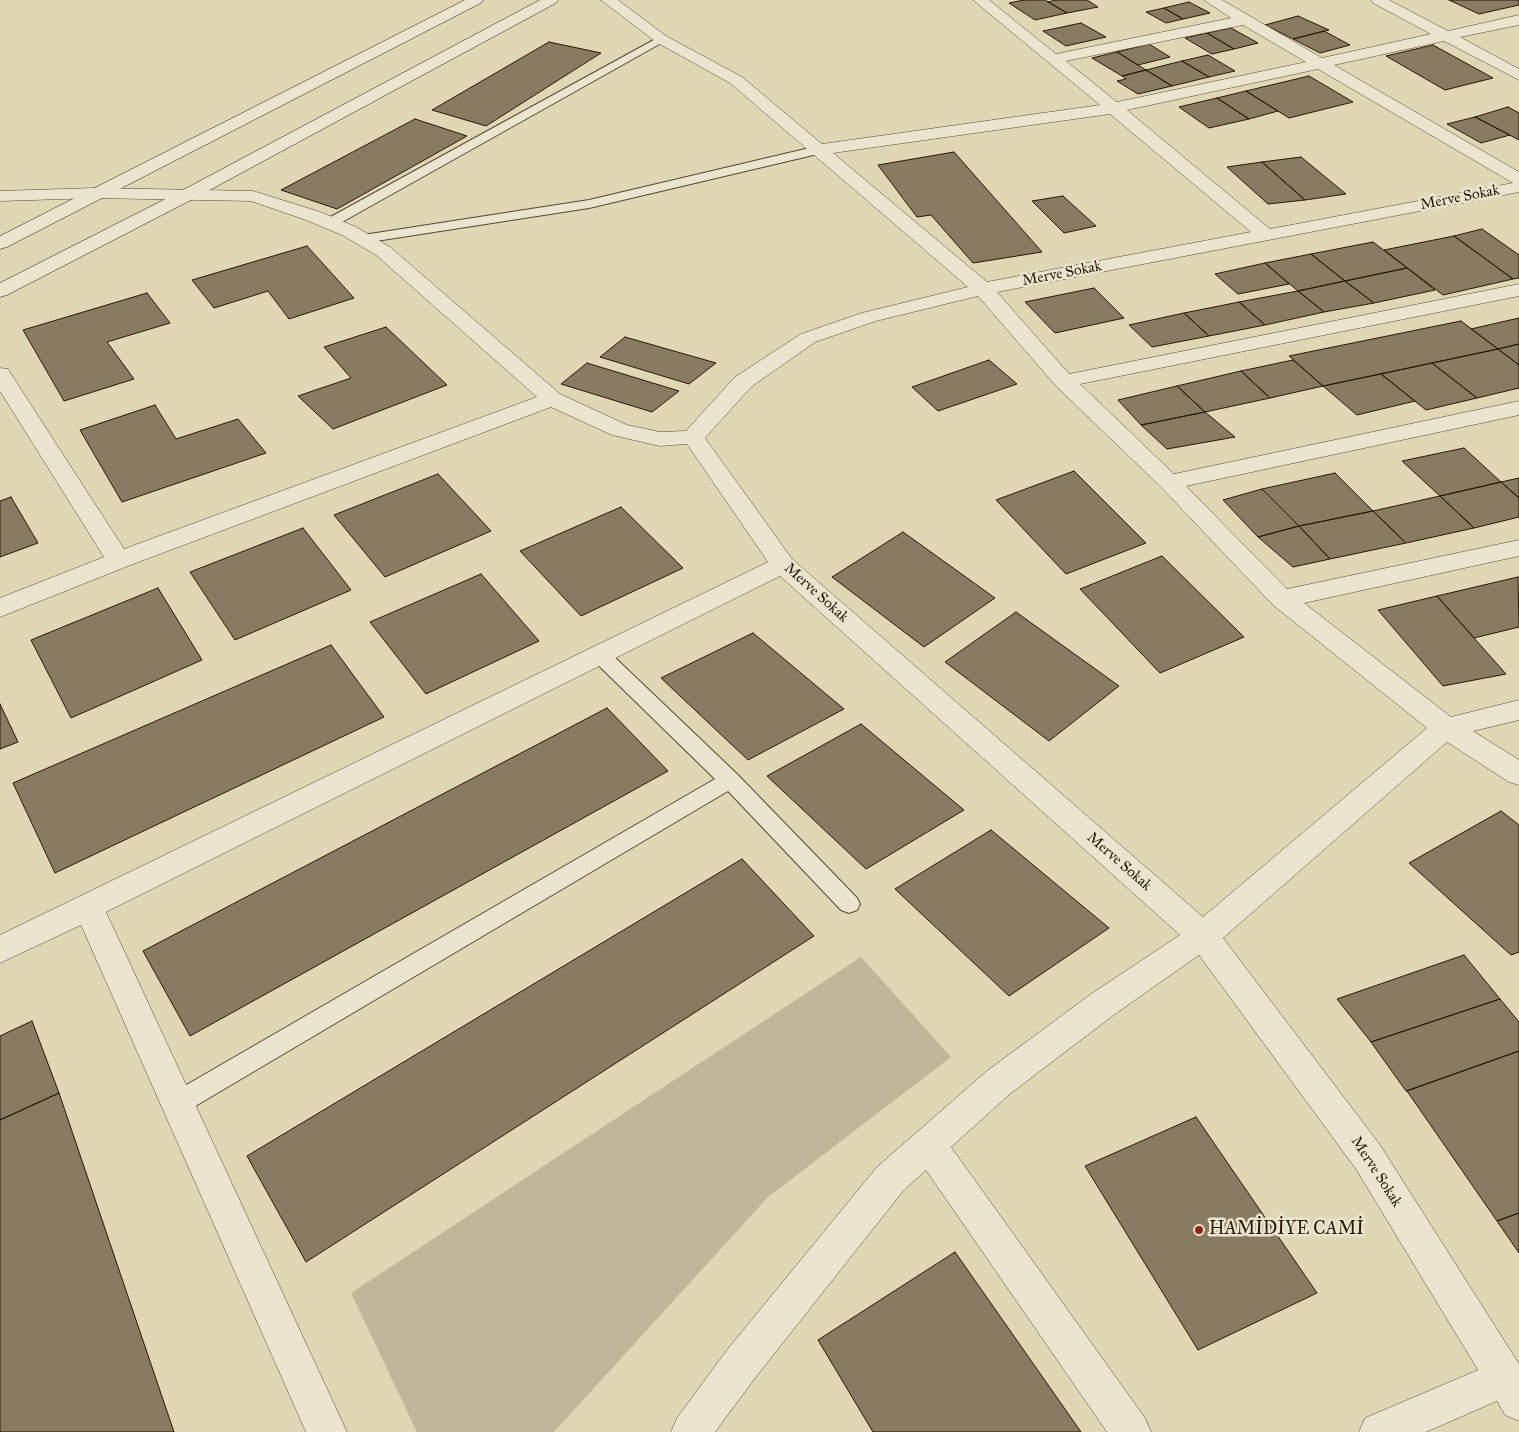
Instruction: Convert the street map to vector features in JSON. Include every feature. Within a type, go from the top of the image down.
[{"type":"street","points":[[0,243],[476,0]]},
{"type":"street","points":[[0,291],[189,194],[551,0]]},
{"type":"street","points":[[608,0],[661,39],[736,80],[983,289],[1064,381],[1169,482],[1282,599],[1446,728],[1519,774]]},
{"type":"street","points":[[980,0],[1114,108],[1266,235]]},
{"type":"street","points":[[1211,0],[1519,179]]},
{"type":"street","points":[[1378,0],[1519,75]]},
{"type":"street","points":[[1054,59],[1244,20]]},
{"type":"street","points":[[818,150],[1114,108],[1519,20]]},
{"type":"street","name":"Merve Sokak","points":[[1512,1390],[1368,1157],[1203,936],[783,565],[693,437],[743,382],[808,338],[870,317],[983,289],[1519,187]]},
{"type":"street","points":[[0,196],[95,193],[253,196],[330,223],[383,251],[552,399],[620,430],[660,439],[693,437]]},
{"type":"street","points":[[1064,381],[1519,290]]},
{"type":"street","points":[[0,374],[119,560]]},
{"type":"street","points":[[0,608],[119,560],[552,399]]},
{"type":"street","points":[[1169,482],[1519,408]]},
{"type":"street","points":[[1282,599],[1519,548]]},
{"type":"street","points":[[0,950],[783,565]]},
{"type":"street","points":[[691,1432],[741,1364],[890,1179],[999,1082],[1103,1004],[1203,936],[1446,728],[1519,710]]},
{"type":"street","points":[[88,907],[327,1432]]},
{"type":"street","points":[[928,1144],[1131,1432]]},
{"type":"street","points":[[1379,1432],[1512,1390]]},
{"type":"lane","points":[[330,223],[661,39]]},
{"type":"lane","points":[[363,239],[589,204],[818,150]]},
{"type":"lane","points":[[600,655],[730,780],[850,904]]},
{"type":"lane","points":[[178,1103],[730,780]]},
{"type":"shaded area","points":[[861,957],[951,1057],[768,1197],[554,1432],[417,1432],[351,1293]]},
{"type":"building","points":[[1024,0],[1045,0],[1067,13],[1035,20],[1009,3]]},
{"type":"building","points":[[1056,0],[1087,0],[1098,7],[1067,13],[1048,2]]},
{"type":"building","points":[[1449,0],[1519,0],[1519,5],[1479,14]]},
{"type":"building","points":[[1189,2],[1210,13],[1183,19],[1164,8]]},
{"type":"building","points":[[1164,8],[1183,19],[1166,23],[1146,12]]},
{"type":"building","points":[[1298,16],[1329,30],[1293,39],[1265,25]]},
{"type":"building","points":[[1081,23],[1106,37],[1066,46],[1043,31]]},
{"type":"building","points":[[1231,28],[1258,43],[1234,49],[1207,33]]},
{"type":"building","points":[[1324,31],[1350,45],[1320,53],[1293,39]]},
{"type":"building","points":[[1207,33],[1234,49],[1212,54],[1185,38]]},
{"type":"building","points":[[549,42],[601,53],[486,126],[432,110]]},
{"type":"building","points":[[1149,44],[1170,57],[1138,65],[1117,52]]},
{"type":"building","points":[[1433,45],[1493,78],[1445,90],[1386,56]]},
{"type":"building","points":[[1117,52],[1146,70],[1122,76],[1092,58]]},
{"type":"building","points":[[1208,55],[1235,71],[1209,77],[1182,61]]},
{"type":"building","points":[[1182,61],[1209,77],[1172,86],[1146,70]]},
{"type":"building","points":[[1146,70],[1172,86],[1138,94],[1117,81],[1126,79],[1122,76]]},
{"type":"building","points":[[1309,76],[1353,102],[1289,118],[1246,91]]},
{"type":"building","points":[[1246,91],[1278,111],[1249,119],[1217,98]]},
{"type":"building","points":[[1217,98],[1249,119],[1209,128],[1179,107]]},
{"type":"building","points":[[1508,107],[1519,113],[1519,140],[1475,117]]},
{"type":"building","points":[[1475,117],[1510,135],[1481,143],[1447,124]]},
{"type":"building","points":[[415,119],[467,136],[337,209],[281,190]]},
{"type":"building","points":[[954,152],[1042,252],[973,263],[931,215],[917,217],[878,165]]},
{"type":"building","points":[[1301,157],[1346,194],[1305,200],[1262,162]]},
{"type":"building","points":[[1262,162],[1305,200],[1268,204],[1227,167]]},
{"type":"building","points":[[1063,196],[1096,226],[1064,233],[1032,201]]},
{"type":"building","points":[[1482,229],[1519,255],[1519,278],[1513,279],[1454,236]]},
{"type":"building","points":[[1454,236],[1513,279],[1443,295],[1384,250]]},
{"type":"building","points":[[1373,242],[1407,268],[1345,281],[1311,254]]},
{"type":"building","points":[[307,246],[354,298],[289,319],[268,291],[214,308],[192,280]]},
{"type":"building","points":[[1311,254],[1345,281],[1298,291],[1265,263]]},
{"type":"building","points":[[1265,263],[1289,284],[1238,294],[1215,274]]},
{"type":"building","points":[[1407,268],[1435,290],[1374,303],[1345,281]]},
{"type":"building","points":[[1345,281],[1374,303],[1324,312],[1298,291]]},
{"type":"building","points":[[1094,288],[1124,318],[1055,333],[1025,302]]},
{"type":"building","points":[[1298,291],[1324,312],[1265,325],[1239,302]]},
{"type":"building","points":[[147,293],[170,323],[107,342],[134,379],[64,401],[23,330]]},
{"type":"building","points":[[1239,302],[1265,325],[1209,336],[1184,313]]},
{"type":"building","points":[[1184,313],[1209,336],[1152,347],[1129,325]]},
{"type":"building","points":[[1519,318],[1519,344],[1498,349],[1471,329]]},
{"type":"building","points":[[1461,321],[1498,349],[1323,386],[1289,356]]},
{"type":"building","points":[[386,327],[447,385],[333,429],[298,396],[351,378],[324,347]]},
{"type":"building","points":[[625,337],[716,363],[689,384],[600,357]]},
{"type":"building","points":[[1519,344],[1519,365],[1498,349]]},
{"type":"building","points":[[1498,349],[1519,365],[1519,388],[1477,398],[1432,363]]},
{"type":"building","points":[[989,360],[1017,384],[938,411],[912,387]]},
{"type":"building","points":[[1293,360],[1323,386],[1270,398],[1241,371]]},
{"type":"building","points":[[587,363],[679,391],[652,412],[561,384]]},
{"type":"building","points":[[1432,363],[1477,398],[1426,410],[1381,374]]},
{"type":"building","points":[[1241,371],[1270,398],[1205,412],[1177,386]]},
{"type":"building","points":[[1381,374],[1415,401],[1357,415],[1323,386]]},
{"type":"building","points":[[1177,386],[1205,412],[1141,425],[1118,400]]},
{"type":"building","points":[[155,405],[176,439],[238,419],[266,453],[122,502],[80,430]]},
{"type":"building","points":[[1205,412],[1235,437],[1167,449],[1141,425]]},
{"type":"building","points":[[1464,448],[1501,482],[1440,496],[1402,461]]},
{"type":"building","points":[[1074,471],[1146,543],[1066,574],[996,500]]},
{"type":"building","points":[[1335,473],[1373,511],[1299,526],[1262,489]]},
{"type":"building","points":[[438,474],[491,531],[385,577],[334,515]]},
{"type":"building","points":[[1519,478],[1519,498],[1501,482]]},
{"type":"building","points":[[1501,482],[1519,498],[1519,517],[1474,528],[1440,496]]},
{"type":"building","points":[[1262,489],[1299,526],[1258,537],[1223,500]]},
{"type":"building","points":[[1440,496],[1474,528],[1406,543],[1373,511]]},
{"type":"building","points":[[11,497],[38,543],[0,557],[0,501]]},
{"type":"building","points":[[621,507],[683,568],[581,616],[520,551]]},
{"type":"building","points":[[1373,511],[1406,543],[1330,559],[1299,526]]},
{"type":"building","points":[[1299,526],[1330,559],[1293,567],[1258,537]]},
{"type":"building","points":[[303,528],[351,590],[235,640],[190,572]]},
{"type":"building","points":[[903,532],[995,598],[924,647],[832,577]]},
{"type":"building","points":[[1162,556],[1244,637],[1160,673],[1080,589]]},
{"type":"building","points":[[481,574],[539,641],[426,694],[370,622]]},
{"type":"building","points":[[1518,577],[1519,627],[1474,638],[1437,596]]},
{"type":"building","points":[[158,588],[202,660],[71,718],[31,640]]},
{"type":"building","points":[[1437,596],[1506,674],[1443,686],[1378,610]]},
{"type":"building","points":[[1016,612],[1119,686],[1049,741],[945,662]]},
{"type":"building","points":[[753,633],[844,709],[748,760],[661,678]]},
{"type":"building","points":[[331,645],[384,717],[55,873],[13,783]]},
{"type":"building","points":[[0,704],[18,742],[0,749]]},
{"type":"building","points":[[607,708],[668,771],[190,1036],[143,951]]},
{"type":"building","points":[[861,724],[964,810],[866,869],[767,776]]},
{"type":"building","points":[[1501,811],[1519,825],[1519,952],[1511,955],[1409,863]]},
{"type":"building","points":[[991,830],[1109,928],[1009,996],[895,889]]},
{"type":"building","points":[[742,859],[814,936],[306,1262],[247,1156]]},
{"type":"building","points":[[1464,955],[1500,999],[1371,1042],[1337,999]]},
{"type":"building","points":[[1500,999],[1519,1022],[1519,1051],[1406,1091],[1371,1042]]},
{"type":"building","points":[[32,1021],[59,1093],[0,1120],[0,1036]]},
{"type":"building","points":[[1519,1051],[1519,1213],[1497,1221],[1407,1091]]},
{"type":"building","points":[[59,1093],[174,1432],[0,1432],[0,1120]]},
{"type":"building","name":"HAMİDİYE CAMİ","points":[[1196,1117],[1317,1293],[1198,1350],[1085,1166]]},
{"type":"building","points":[[1519,1213],[1519,1253],[1497,1221]]},
{"type":"building","points":[[955,1252],[1081,1432],[873,1432],[818,1340]]},
{"type":"place","name":"HAMİDİYE CAMİ","points":[[1199,1230]]}]
